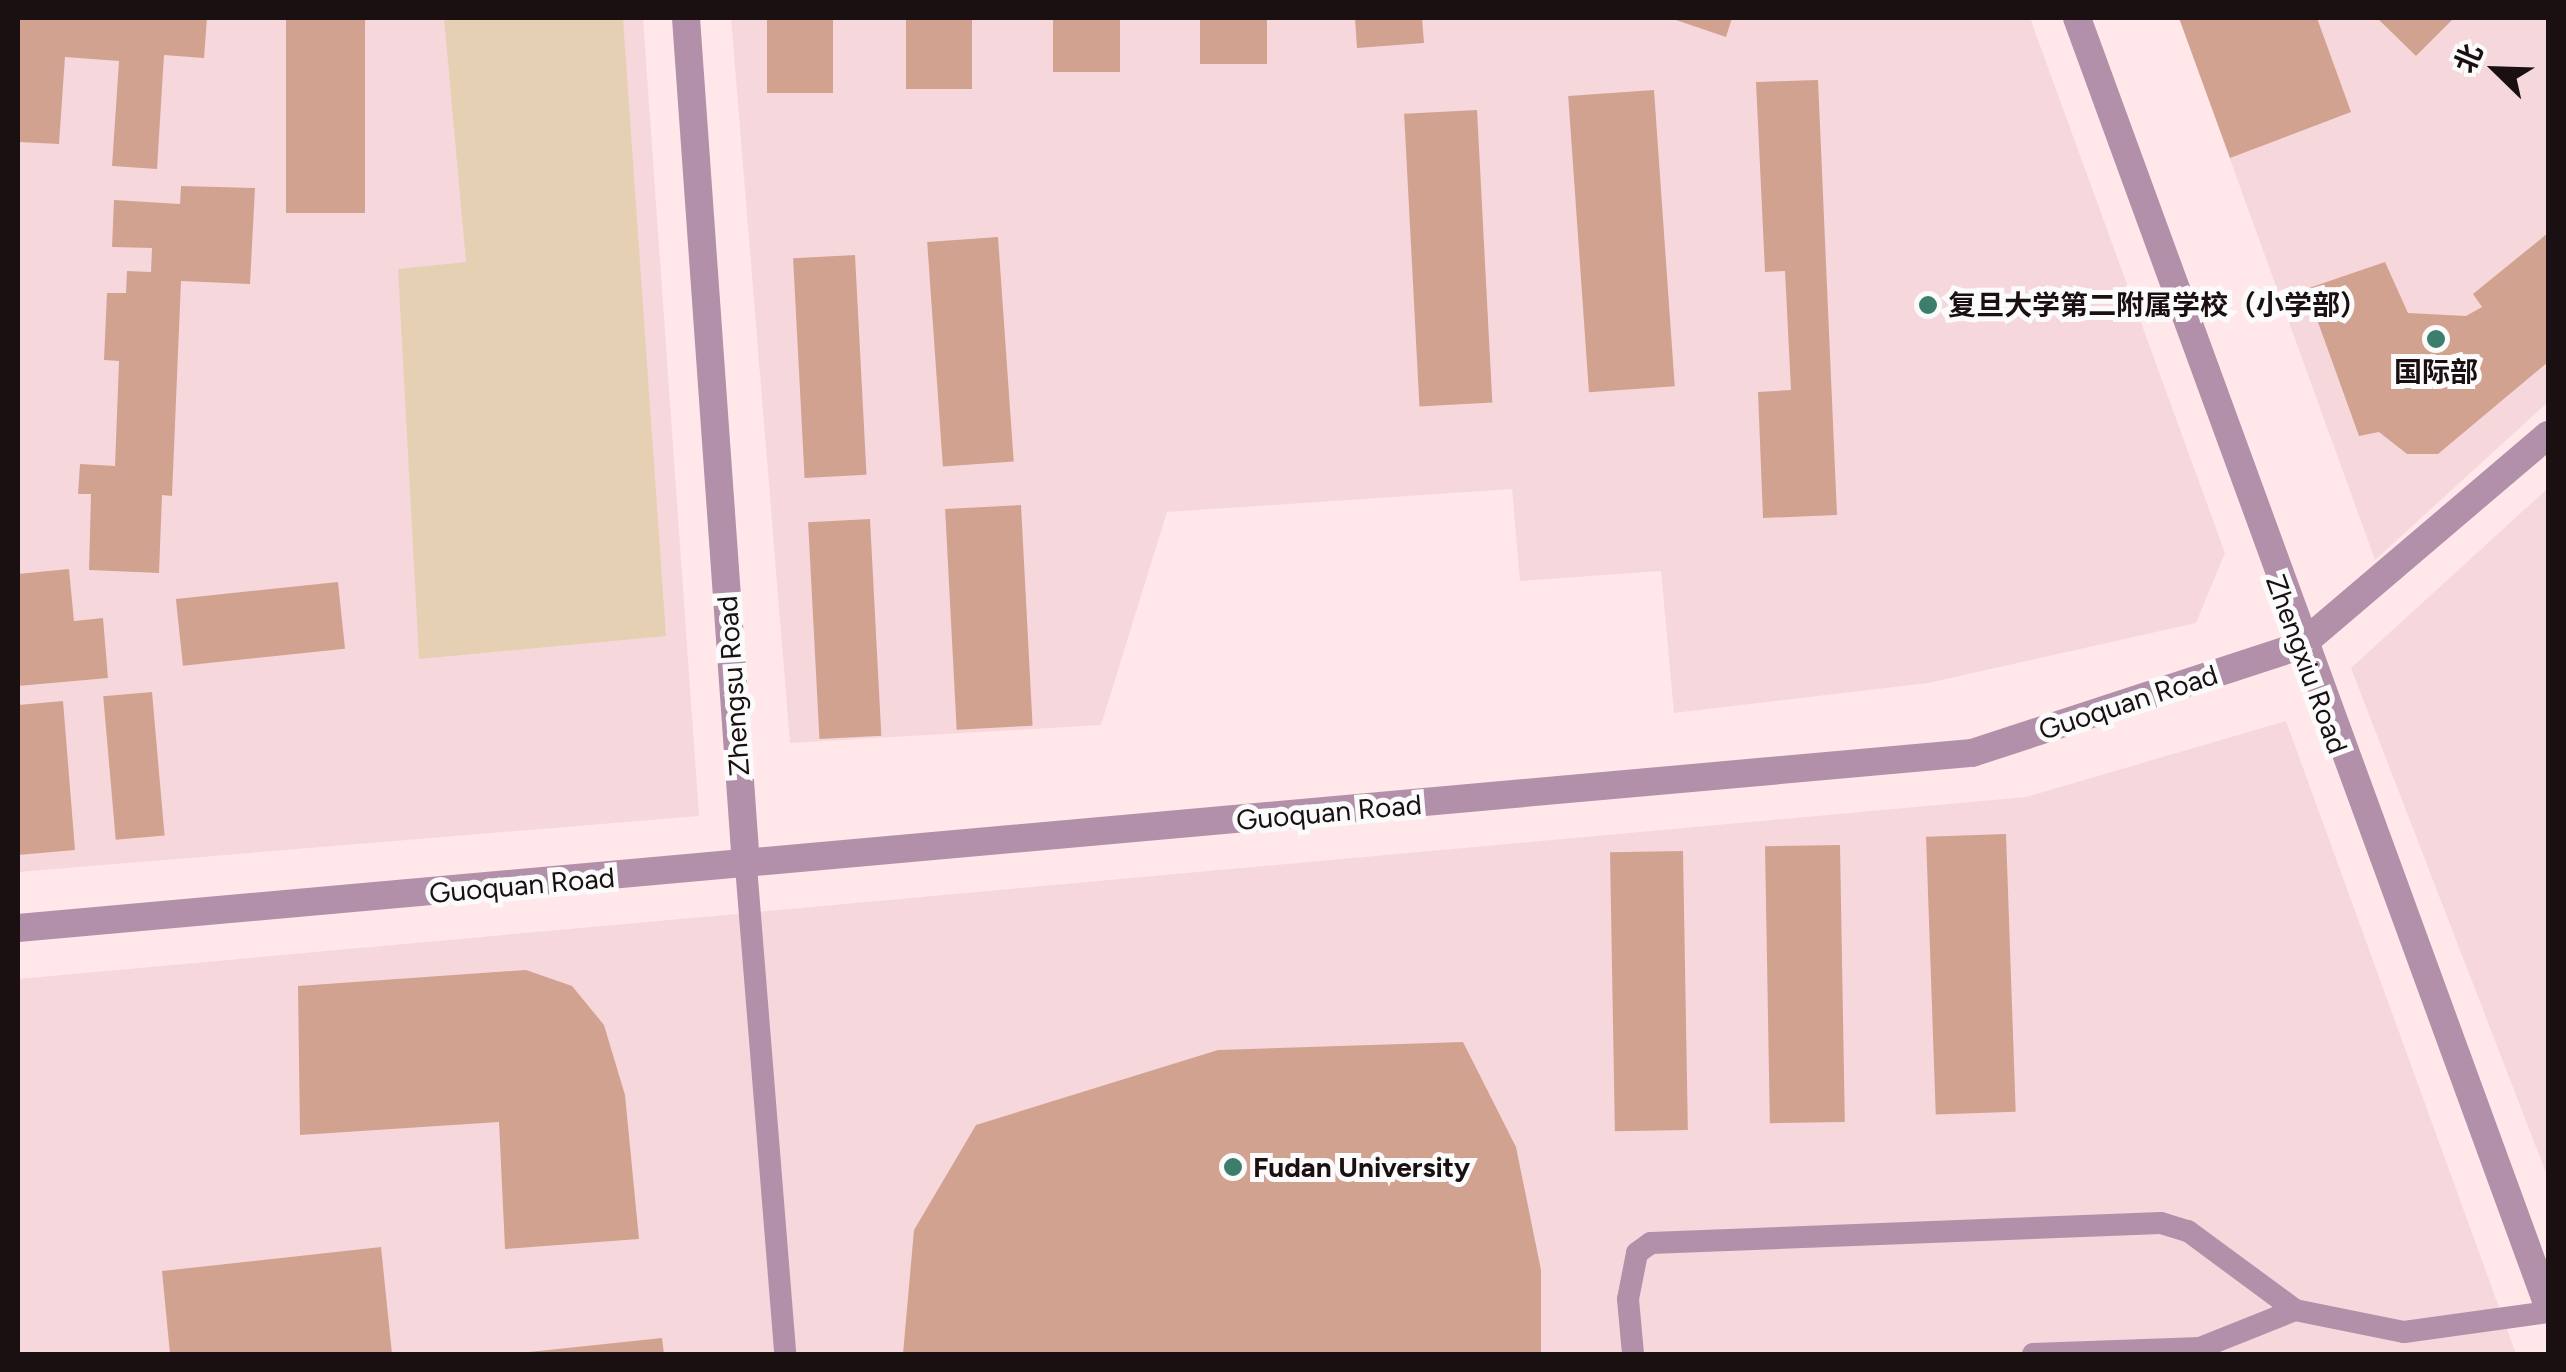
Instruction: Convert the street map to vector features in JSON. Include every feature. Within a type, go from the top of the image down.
[{"type":"street","name":"Zhengsu Road","points":[[686,18],[746,866]]},
{"type":"street","name":"Zhengxiu Road","points":[[2077,18],[2300,646],[2548,1309]]},
{"type":"street","name":"Guoquan Road","points":[[18,928],[746,866],[1972,753],[2300,646],[2548,435]]},
{"type":"lane","name":"Zhengsu Road","points":[[746,866],[784,1354]]},
{"type":"lane","points":[[1633,1354],[1628,1299],[1637,1253],[1651,1243],[2161,1223],[2188,1230],[2295,1310],[2404,1332],[2548,1309]]},
{"type":"lane","points":[[2032,1354],[2200,1348],[2295,1310]]},
{"type":"shaded area","points":[[18,18],[643,18],[699,816],[18,872]]},
{"type":"shaded area","points":[[444,18],[623,18],[666,636],[419,659],[398,269],[466,262]]},
{"type":"shaded area","points":[[731,18],[2030,18],[2225,553],[2196,623],[1928,683],[1674,713],[1661,571],[1520,581],[1512,489],[1167,512],[1101,725],[790,743]]},
{"type":"shaded area","points":[[2179,18],[2548,18],[2548,402],[2375,560]]},
{"type":"shaded area","points":[[2548,488],[2548,1178],[2351,668]]},
{"type":"shaded area","name":"Fudan University","points":[[2286,721],[2516,1354],[18,1354],[18,979],[2026,797]]},
{"type":"building","points":[[18,18],[207,18],[204,58],[164,55],[157,169],[112,166],[119,61],[65,57],[59,144],[18,142]]},
{"type":"building","points":[[286,18],[365,18],[365,213],[286,213]]},
{"type":"building","points":[[767,18],[833,18],[833,93],[767,93]]},
{"type":"building","points":[[906,18],[972,18],[972,89],[906,89]]},
{"type":"building","points":[[1053,18],[1120,18],[1120,72],[1053,72]]},
{"type":"building","points":[[1200,18],[1267,18],[1267,64],[1200,64]]},
{"type":"building","points":[[1355,18],[1422,18],[1424,43],[1357,48]]},
{"type":"building","points":[[1670,18],[1732,18],[1726,37]]},
{"type":"building","points":[[2179,18],[2317,18],[2351,112],[2230,158]]},
{"type":"building","points":[[2377,18],[2454,18],[2416,56]]},
{"type":"building","points":[[1818,80],[1837,515],[1763,518],[1758,392],[1791,390],[1785,271],[1765,272],[1756,82]]},
{"type":"building","points":[[1654,90],[1675,386],[1589,392],[1568,96]]},
{"type":"building","points":[[1477,110],[1492,403],[1419,406],[1404,114]]},
{"type":"building","points":[[181,186],[255,188],[250,284],[181,281],[172,496],[162,495],[159,573],[89,570],[91,494],[78,494],[80,464],[115,466],[119,361],[104,360],[107,293],[126,293],[127,271],[151,272],[152,248],[112,247],[114,200],[180,204]]},
{"type":"building","name":"国际部","points":[[2548,233],[2548,362],[2438,454],[2407,454],[2379,432],[2359,436],[2306,289],[2385,262],[2408,313],[2466,316],[2482,307],[2473,294]]},
{"type":"building","points":[[998,237],[1014,461],[943,466],[927,242]]},
{"type":"building","points":[[855,255],[867,475],[805,478],[793,258]]},
{"type":"building","points":[[1021,505],[1033,726],[957,730],[945,509]]},
{"type":"building","points":[[870,519],[881,736],[819,739],[808,522]]},
{"type":"building","points":[[69,569],[74,621],[103,618],[108,678],[18,686],[18,574]]},
{"type":"building","points":[[338,582],[345,649],[183,666],[176,599]]},
{"type":"building","points":[[152,692],[165,835],[116,840],[103,696]]},
{"type":"building","points":[[63,701],[75,850],[18,855],[18,705]]},
{"type":"building","points":[[2006,834],[2016,1112],[1936,1115],[1926,837]]},
{"type":"building","points":[[1840,845],[1845,1122],[1770,1123],[1765,846]]},
{"type":"building","points":[[1683,851],[1688,1130],[1615,1131],[1610,852]]},
{"type":"building","points":[[526,970],[572,986],[604,1025],[625,1095],[639,1239],[505,1249],[499,1122],[300,1135],[298,986]]},
{"type":"building","points":[[1463,1042],[1516,1147],[1541,1270],[1541,1354],[903,1354],[914,1230],[976,1125],[1218,1050]]},
{"type":"building","points":[[381,1247],[392,1354],[170,1354],[162,1271]]},
{"type":"building","points":[[662,1338],[664,1354],[529,1354],[529,1352]]},
{"type":"place","name":"复旦大学第二附属学校（小学部）","points":[[1928,305]]},
{"type":"place","name":"国际部","points":[[2436,339]]},
{"type":"place","name":"Fudan University","points":[[1233,1167]]}]
